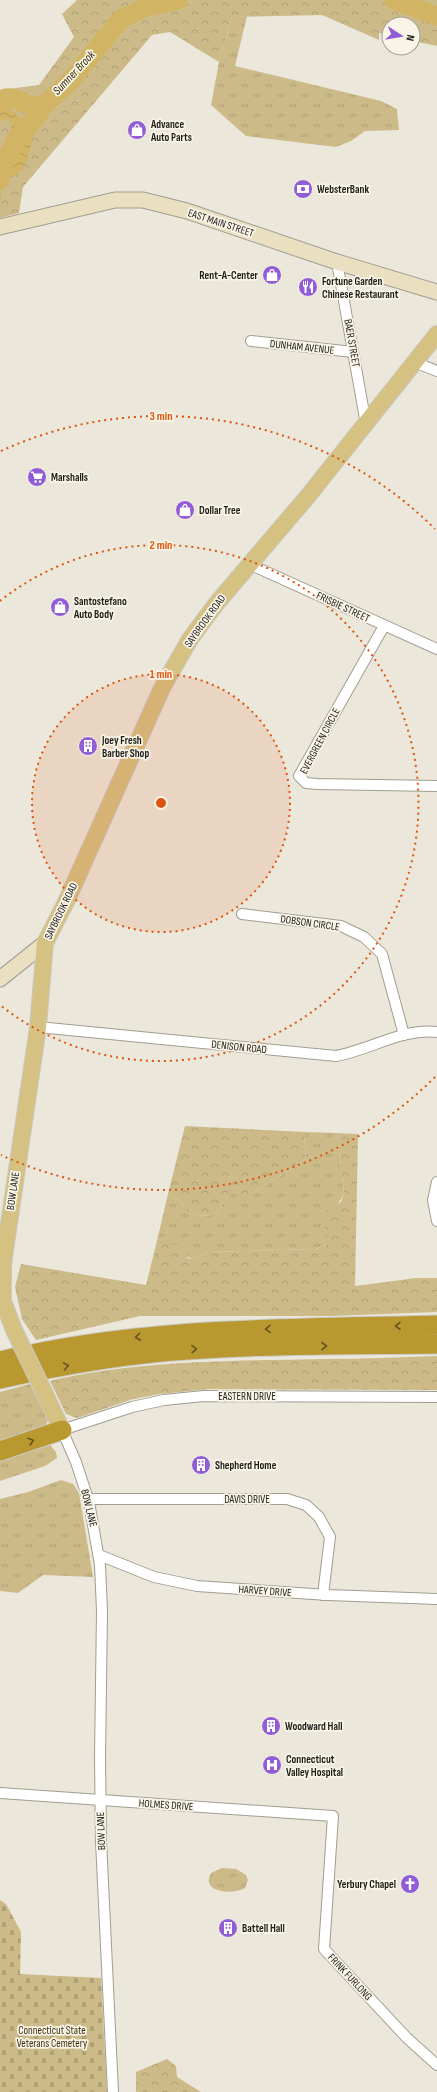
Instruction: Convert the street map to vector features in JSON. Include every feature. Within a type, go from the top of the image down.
[{"type":"highway","points":[[0,1361],[105,1341],[188,1332],[437,1325]]},
{"type":"highway","points":[[0,1379],[107,1359],[189,1350],[272,1346],[437,1344]]},
{"type":"highway","points":[[0,1451],[62,1430]]},
{"type":"main road","name":"EAST MAIN STREET","points":[[0,227],[115,200],[135,199],[187,211],[337,262],[437,292]]},
{"type":"main road","name":"SAYBROOK ROAD","points":[[0,979],[45,943],[66,902],[162,688],[190,639],[216,604],[308,496],[437,334]]},
{"type":"main road","name":"BOW LANE","points":[[45,943],[38,1027],[3,1264],[1,1301],[62,1430]]},
{"type":"street","name":"BAER STREET","points":[[337,262],[366,424]]},
{"type":"street","name":"DUNHAM AVENUE","points":[[251,341],[353,352]]},
{"type":"street","points":[[414,362],[437,371]]},
{"type":"street","name":"FRISBIE STREET","points":[[249,564],[437,649]]},
{"type":"street","name":"EVERGREEN CIRCLE","points":[[384,626],[299,776],[306,783],[317,784],[437,786]]},
{"type":"street","name":"DOBSON CIRCLE","points":[[242,914],[341,926],[364,937],[382,954],[404,1035]]},
{"type":"street","name":"DENISON ROAD","points":[[38,1027],[336,1056],[349,1054],[404,1035],[437,1032]]},
{"type":"street","points":[[437,1182],[434,1200],[437,1221]]},
{"type":"street","name":"EASTERN DRIVE","points":[[62,1430],[132,1407],[164,1400],[204,1396],[437,1397]]},
{"type":"street","name":"BOW LANE","points":[[62,1430],[76,1462],[88,1499],[99,1555],[102,1611],[100,1800],[113,2092]]},
{"type":"street","name":"DAVIS DRIVE","points":[[88,1499],[296,1500],[319,1517],[330,1538],[323,1595]]},
{"type":"street","name":"HARVEY DRIVE","points":[[99,1555],[154,1577],[197,1586],[323,1595],[437,1599]]},
{"type":"street","name":"HOLMES DRIVE","points":[[0,1793],[333,1816]]},
{"type":"street","name":"FRINK FURLONG","points":[[333,1816],[324,1949],[407,2038],[437,2065]]},
{"type":"green space","points":[[77,0],[437,0],[437,46],[421,43],[421,16],[381,16],[381,33],[379,33],[379,40],[322,15],[232,17],[219,62],[170,32],[152,35],[23,187],[19,213],[0,218],[0,90],[39,85],[74,37],[62,14]]},
{"type":"green space","points":[[247,16],[235,66],[381,101],[397,109],[399,130],[365,131],[351,141],[336,147],[246,136],[211,105],[219,62],[232,17]]},
{"type":"green space","points":[[185,1126],[304,1132],[306,1159],[252,1194],[230,1194],[213,1214],[204,1216],[188,1213],[179,1199],[168,1194]]},
{"type":"green space","points":[[304,1132],[337,1133],[344,1193],[325,1225],[324,1230],[330,1237],[326,1244],[315,1249],[208,1252],[193,1259],[156,1245],[168,1194],[179,1199],[188,1213],[204,1216],[213,1214],[230,1194],[252,1194],[306,1159]]},
{"type":"green space","points":[[337,1133],[358,1134],[355,1286],[416,1278],[437,1278],[437,1312],[331,1316],[140,1316],[36,1340],[22,1319],[15,1287],[21,1264],[146,1285],[156,1245],[180,1245],[188,1251],[187,1258],[193,1259],[208,1252],[315,1249],[325,1246],[330,1238],[324,1230],[326,1211],[341,1202],[344,1193]]},
{"type":"green space","points":[[437,1356],[437,1390],[209,1389],[160,1394],[133,1399],[77,1418],[66,1414],[50,1381],[84,1374],[152,1365],[256,1360]]},
{"type":"green space","points":[[30,1384],[45,1412],[48,1421],[43,1429],[0,1446],[0,1392]]},
{"type":"green space","points":[[50,1445],[56,1452],[57,1458],[45,1466],[0,1481],[0,1460]]},
{"type":"green space","points":[[61,1480],[73,1484],[79,1493],[93,1577],[43,1575],[18,1593],[0,1591],[0,1499],[28,1492]]},
{"type":"green space","points":[[222,1868],[236,1869],[246,1875],[248,1880],[245,1888],[226,1892],[219,1891],[210,1885],[209,1880],[211,1873]]},
{"type":"green space","name":"Connecticut State Veterans Cemetery","points":[[0,1900],[6,1904],[21,1932],[20,1974],[101,1978],[107,2092],[0,2092]]},
{"type":"green space","points":[[167,2059],[176,2066],[177,2077],[201,2092],[136,2092],[136,2072]]},
{"type":"water","points":[[0,100],[35,130],[27,160],[22,170],[2,183],[0,203],[0,159],[12,127],[7,118],[0,121]]},
{"type":"waterway","name":"Sumner Brook","points":[[0,180],[3,165],[18,136],[35,119],[43,106],[72,79],[121,19],[144,8],[178,0]]},
{"type":"waterway","name":"Sumner Brook","points":[[394,0],[437,16]]},
{"type":"waterway","points":[[0,100],[11,98],[30,105],[43,106]]},
{"type":"place","name":"Advance Auto Parts","points":[[137,130]]},
{"type":"place","name":"WebsterBank","points":[[303,189]]},
{"type":"place","name":"Rent-A-Center","points":[[272,275]]},
{"type":"place","name":"Fortune Garden Chinese Restaurant","points":[[308,287]]},
{"type":"place","name":"Marshalls","points":[[37,477]]},
{"type":"place","name":"Dollar Tree","points":[[185,510]]},
{"type":"place","name":"Santostefano Auto Body","points":[[60,607]]},
{"type":"place","name":"Joey Fresh Barber Shop","points":[[88,746]]},
{"type":"place","name":"Shepherd Home","points":[[201,1465]]},
{"type":"place","name":"Woodward Hall","points":[[271,1726]]},
{"type":"place","name":"Connecticut Valley Hospital","points":[[272,1765]]},
{"type":"place","name":"Yerbury Chapel","points":[[410,1884]]},
{"type":"place","name":"Battell Hall","points":[[228,1928]]}]
